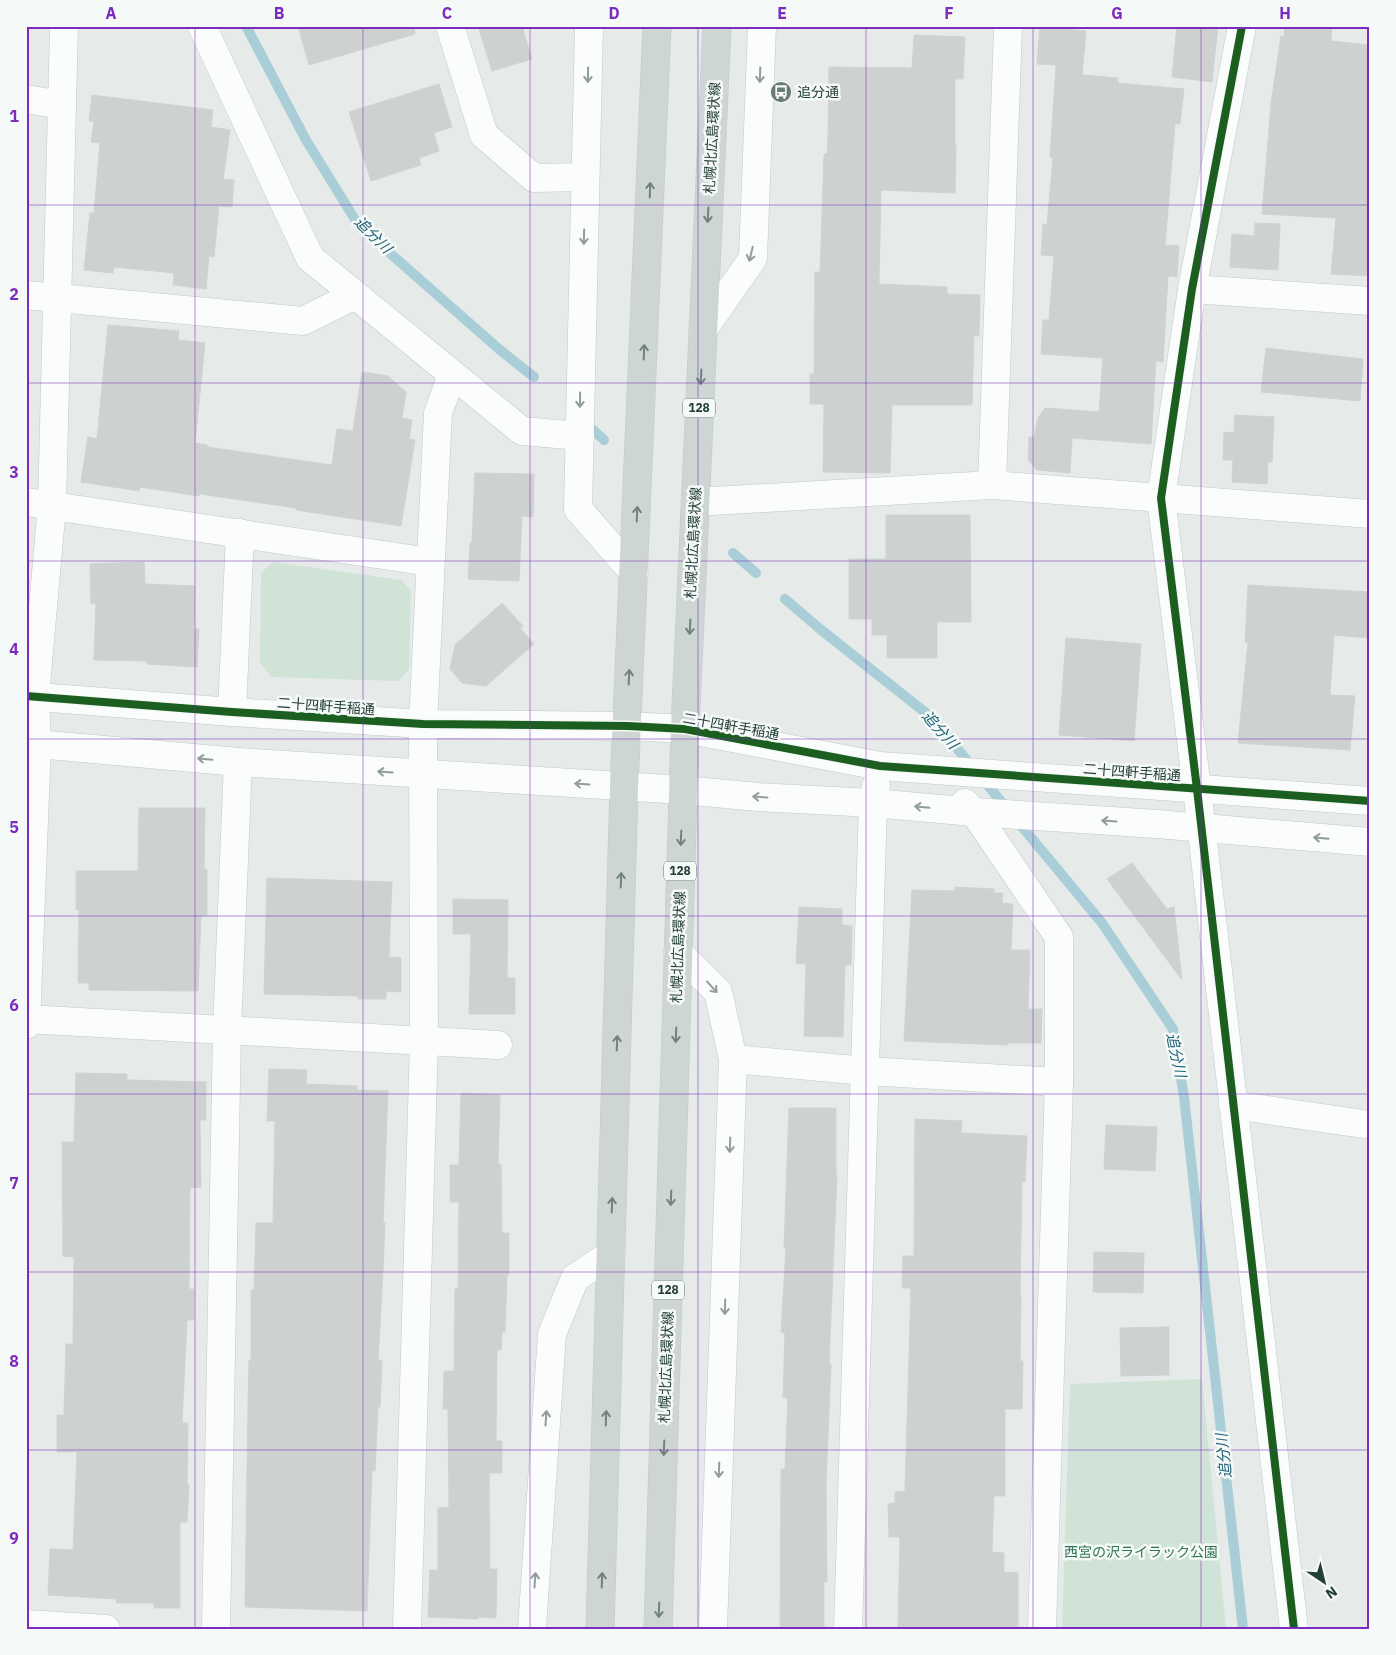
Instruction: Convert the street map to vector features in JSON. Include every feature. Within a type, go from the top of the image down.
[{"type":"main road","points":[[600,1629],[624,787],[657,26]]},
{"type":"main road","name":"札幌北広島環状線","points":[[658,1629],[685,730],[717,26]]},
{"type":"street","points":[[26,1025],[31,696],[39,504],[57,298],[64,26]]},
{"type":"street","points":[[202,26],[310,258],[522,431],[580,436]]},
{"type":"street","points":[[450,26],[484,136],[534,178],[585,178]]},
{"type":"street","points":[[589,26],[578,510],[634,573]]},
{"type":"street","points":[[703,330],[753,258],[762,26]]},
{"type":"street","points":[[992,485],[1008,26]]},
{"type":"street","points":[[1242,26],[1192,289],[1161,498],[1202,828],[1294,1629]]},
{"type":"street","points":[[26,99],[62,105]]},
{"type":"street","points":[[1192,289],[1370,301]]},
{"type":"street","points":[[26,295],[303,321],[355,295]]},
{"type":"street","points":[[407,1629],[424,1041],[423,724],[438,413],[452,375]]},
{"type":"street","points":[[695,502],[992,485],[1370,514]]},
{"type":"street","points":[[39,504],[430,562]]},
{"type":"street","points":[[232,712],[240,533]]},
{"type":"street","name":"二十四軒手稲通","points":[[31,696],[232,712],[423,724],[628,726],[685,730],[880,766],[1370,801]]},
{"type":"street","points":[[31,743],[238,762],[873,803],[1370,842]]},
{"type":"street","points":[[216,1629],[227,1030],[238,762]]},
{"type":"street","points":[[848,1629],[873,803],[880,766]]},
{"type":"street","points":[[940,770],[981,812],[1059,937],[1059,1082],[1042,1629]]},
{"type":"street","points":[[678,952],[718,992],[734,1059],[713,1629]]},
{"type":"street","points":[[26,1019],[498,1045]]},
{"type":"street","points":[[734,1059],[865,1071],[1059,1082]]},
{"type":"street","points":[[1233,1105],[1370,1125]]},
{"type":"street","points":[[532,1629],[552,1334],[575,1278],[611,1254]]},
{"type":"street","points":[[26,1624],[106,1629]]},
{"type":"green space","points":[[273,562],[401,580],[411,591],[409,670],[398,681],[272,677],[260,663],[261,573]]},
{"type":"green space","name":"西宮の沢ライラック公園","points":[[1202,1379],[1226,1629],[1062,1629],[1070,1384]]},
{"type":"building","points":[[298,26],[414,26],[415,34],[309,65]]},
{"type":"building","points":[[478,26],[522,26],[532,59],[492,71]]},
{"type":"building","points":[[1177,26],[1218,26],[1212,82],[1172,77]]},
{"type":"building","points":[[1285,26],[1332,26],[1331,41],[1370,45],[1370,276],[1331,274],[1336,218],[1262,214],[1271,104],[1281,36],[1284,37]]},
{"type":"building","points":[[1040,27],[1086,31],[1082,75],[1118,78],[1118,83],[1184,89],[1180,124],[1175,124],[1165,245],[1179,246],[1177,277],[1168,276],[1163,362],[1156,361],[1151,444],[1072,438],[1070,473],[1037,470],[1028,460],[1029,437],[1034,437],[1038,418],[1045,408],[1099,412],[1103,358],[1041,354],[1043,320],[1049,320],[1054,256],[1041,255],[1043,224],[1047,225],[1053,158],[1050,157],[1056,65],[1037,64]]},
{"type":"building","points":[[914,35],[965,37],[963,79],[955,79],[955,193],[881,190],[879,284],[947,287],[947,294],[980,295],[979,336],[974,336],[972,405],[892,405],[890,473],[823,472],[824,404],[810,404],[810,374],[814,374],[815,272],[820,272],[824,154],[827,154],[828,139],[829,67],[912,68]]},
{"type":"building","points":[[439,84],[452,127],[434,133],[439,151],[419,158],[421,165],[371,181],[349,112]]},
{"type":"building","points":[[92,95],[213,110],[211,127],[230,130],[223,179],[234,180],[232,207],[219,206],[214,257],[209,256],[206,289],[173,285],[174,273],[114,267],[113,273],[84,270],[90,213],[94,213],[100,143],[91,142],[94,121],[89,121]]},
{"type":"building","points":[[1255,223],[1280,224],[1278,270],[1230,267],[1232,234],[1254,236]]},
{"type":"building","points":[[108,325],[179,331],[178,340],[205,343],[195,443],[207,445],[207,447],[332,465],[337,429],[353,431],[362,372],[388,376],[406,392],[402,418],[412,420],[409,439],[415,440],[401,526],[200,494],[199,496],[140,487],[139,491],[81,482],[88,437],[97,439]]},
{"type":"building","points":[[1266,348],[1363,359],[1360,401],[1261,392]]},
{"type":"building","points":[[1235,415],[1274,417],[1272,462],[1268,462],[1267,484],[1232,482],[1233,460],[1223,460],[1224,432],[1234,433]]},
{"type":"building","points":[[475,473],[534,474],[533,517],[522,516],[519,581],[468,579],[470,543],[472,543]]},
{"type":"building","points":[[886,515],[970,515],[971,622],[937,622],[937,658],[887,658],[887,635],[872,635],[872,619],[849,619],[849,559],[886,559]]},
{"type":"building","points":[[144,562],[145,584],[195,586],[194,629],[199,629],[197,667],[147,664],[147,661],[94,660],[96,603],[91,604],[90,564]]},
{"type":"building","points":[[1248,585],[1370,592],[1370,638],[1334,635],[1330,695],[1355,696],[1350,750],[1238,743],[1248,642],[1245,642]]},
{"type":"building","points":[[502,603],[523,626],[520,628],[534,644],[486,686],[462,683],[450,669],[455,645]]},
{"type":"building","points":[[1066,638],[1141,644],[1134,741],[1059,735]]},
{"type":"building","points":[[139,808],[205,808],[204,869],[207,869],[207,916],[201,916],[198,991],[89,990],[89,983],[78,983],[79,910],[76,910],[76,871],[138,871]]},
{"type":"building","points":[[1132,863],[1167,909],[1174,907],[1182,980],[1107,879]]},
{"type":"building","points":[[267,878],[392,882],[389,957],[401,958],[401,992],[386,991],[386,999],[358,999],[358,996],[264,994]]},
{"type":"building","points":[[955,887],[994,889],[994,893],[1003,893],[1002,903],[1013,904],[1011,950],[1030,950],[1028,1009],[1042,1009],[1041,1043],[1008,1043],[1008,1045],[904,1041],[912,890],[955,891]]},
{"type":"building","points":[[453,899],[508,900],[507,978],[515,978],[515,1014],[469,1014],[471,934],[453,934]]},
{"type":"building","points":[[799,907],[842,909],[842,925],[852,926],[851,965],[845,965],[843,1037],[804,1036],[806,964],[796,963]]},
{"type":"building","points":[[269,1069],[307,1070],[306,1084],[357,1086],[357,1090],[388,1091],[383,1222],[385,1222],[378,1360],[382,1360],[375,1471],[372,1471],[367,1611],[245,1607],[251,1290],[254,1290],[256,1223],[273,1223],[275,1121],[267,1121]]},
{"type":"building","points":[[76,1073],[127,1074],[127,1080],[206,1082],[206,1120],[200,1120],[201,1187],[190,1188],[189,1289],[194,1289],[194,1320],[187,1320],[182,1423],[188,1423],[187,1485],[189,1485],[187,1522],[180,1522],[180,1608],[154,1608],[154,1603],[116,1603],[116,1599],[48,1595],[50,1549],[73,1550],[77,1452],[57,1452],[57,1415],[64,1415],[66,1344],[73,1344],[74,1257],[63,1256],[62,1142],[74,1142]]},
{"type":"building","points":[[461,1093],[500,1095],[498,1165],[501,1164],[502,1233],[509,1233],[509,1275],[507,1275],[505,1332],[502,1332],[501,1350],[497,1350],[496,1441],[502,1441],[502,1473],[489,1473],[490,1569],[497,1569],[496,1618],[478,1617],[478,1619],[428,1617],[430,1570],[438,1570],[438,1508],[449,1507],[448,1409],[443,1409],[444,1371],[454,1371],[455,1289],[458,1289],[459,1202],[450,1202],[450,1165],[459,1165]]},
{"type":"building","points":[[789,1108],[836,1108],[837,1175],[829,1364],[831,1364],[826,1484],[827,1582],[824,1582],[824,1629],[780,1629],[781,1469],[785,1469],[788,1398],[783,1397],[785,1333],[781,1332],[786,1248],[784,1248]]},
{"type":"building","points":[[915,1119],[962,1121],[961,1133],[1027,1136],[1025,1182],[1022,1181],[1020,1361],[1023,1361],[1022,1409],[1005,1409],[1005,1496],[994,1496],[992,1552],[1004,1553],[1004,1572],[1018,1573],[1018,1629],[898,1629],[900,1537],[889,1537],[888,1504],[895,1503],[895,1492],[905,1491],[911,1288],[902,1288],[903,1256],[914,1256]]},
{"type":"building","points":[[1106,1125],[1157,1127],[1155,1171],[1104,1169]]},
{"type":"building","points":[[1094,1252],[1144,1253],[1143,1293],[1093,1292]]},
{"type":"building","points":[[1169,1327],[1169,1375],[1121,1376],[1120,1328]]},
{"type":"waterway","name":"追分川","points":[[246,26],[306,140],[359,226],[500,350],[534,377]]},
{"type":"waterway","name":"追分川","points":[[592,429],[604,440]]},
{"type":"waterway","name":"追分川","points":[[733,553],[756,573]]},
{"type":"waterway","name":"追分川","points":[[785,599],[931,717],[1102,923],[1173,1029],[1184,1097],[1243,1629]]},
{"type":"cycle path","points":[[1242,26],[1192,289],[1161,498],[1197,789],[1294,1629]]},
{"type":"cycle path","points":[[26,696],[423,724],[628,726],[685,729],[880,766],[1370,801]]},
{"type":"place","name":"追分通","points":[[781,92]]}]
